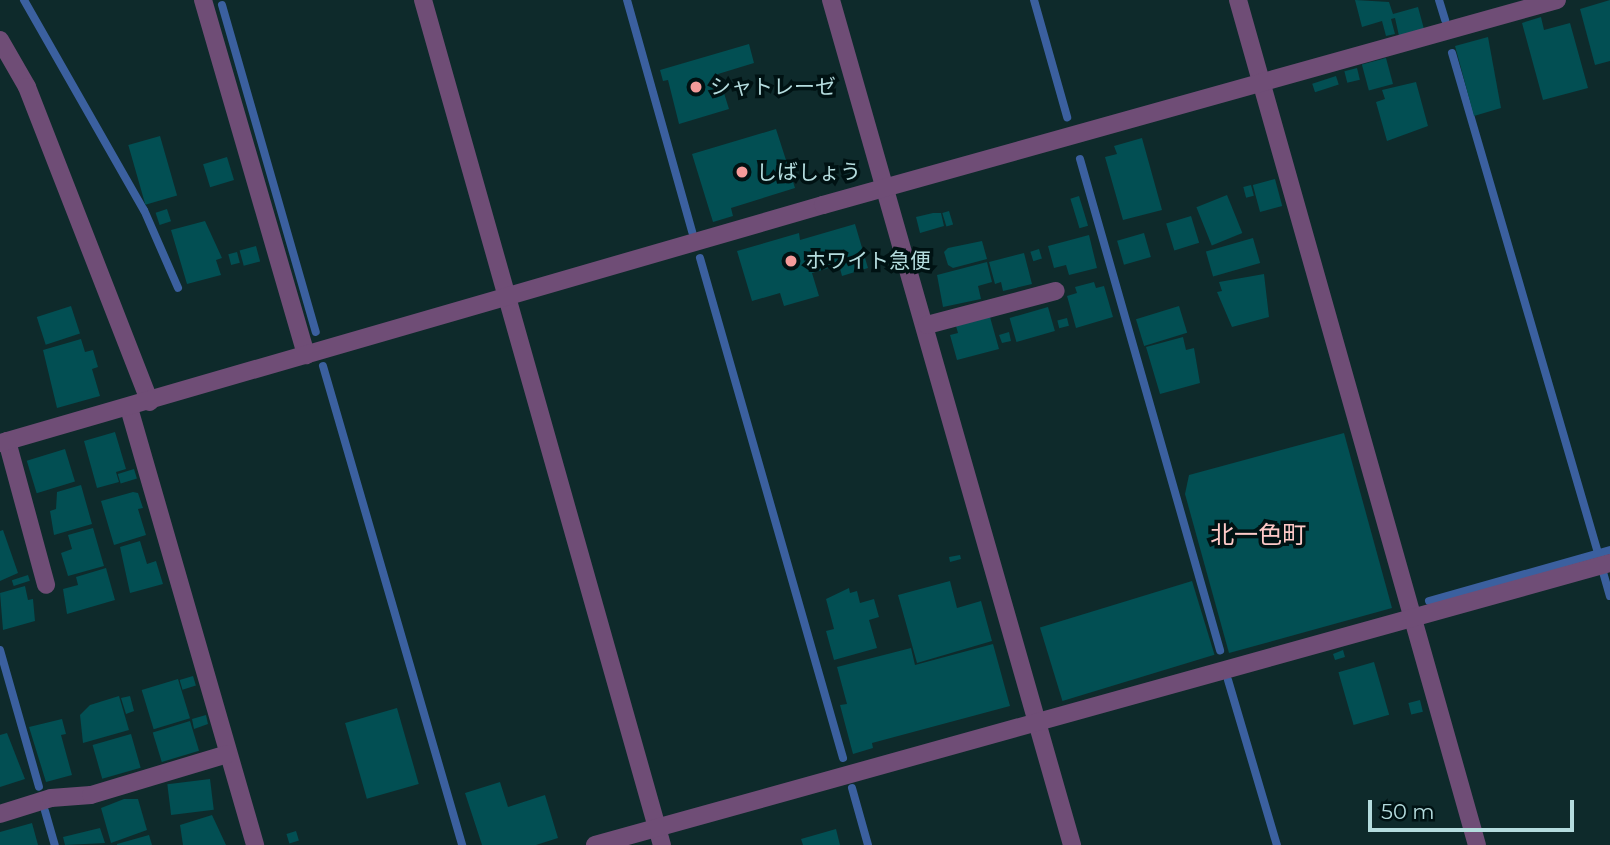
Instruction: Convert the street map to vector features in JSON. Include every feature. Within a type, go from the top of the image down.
[{"type":"street","points":[[203,0],[306,355]]},
{"type":"street","points":[[423,0],[662,845]]},
{"type":"street","points":[[831,0],[883,189],[927,325],[1072,845]]},
{"type":"street","points":[[1238,0],[1411,618],[1478,845]]},
{"type":"street","points":[[46,585],[4,442],[509,299],[883,189],[1557,0]]},
{"type":"street","points":[[0,40],[27,87],[150,402]]},
{"type":"street","points":[[927,325],[1056,291]]},
{"type":"street","points":[[130,408],[255,845]]},
{"type":"street","points":[[595,845],[1610,563]]},
{"type":"street","points":[[0,814],[51,798],[91,796],[228,754]]},
{"type":"building","points":[[1355,0],[1389,2],[1393,14],[1418,7],[1424,29],[1399,36],[1395,18],[1391,19],[1395,34],[1386,36],[1382,21],[1362,27]]},
{"type":"building","points":[[1610,0],[1610,61],[1595,65],[1580,9]]},
{"type":"building","points":[[1541,17],[1544,30],[1570,23],[1588,88],[1543,100],[1522,23]]},
{"type":"building","points":[[1488,37],[1501,108],[1474,116],[1455,46]]},
{"type":"building","points":[[749,44],[754,63],[718,74],[729,109],[679,124],[668,80],[663,81],[660,70]]},
{"type":"building","points":[[1386,58],[1393,84],[1369,91],[1362,64]]},
{"type":"building","points":[[1357,68],[1360,80],[1347,83],[1344,71]]},
{"type":"building","points":[[1336,76],[1339,85],[1315,92],[1312,84]]},
{"type":"building","points":[[1416,82],[1428,126],[1387,141],[1376,102],[1385,99],[1382,90]]},
{"type":"building","points":[[776,129],[795,188],[731,208],[733,216],[713,222],[692,154]]},
{"type":"building","points":[[160,136],[177,196],[145,205],[128,145]]},
{"type":"building","points":[[1142,138],[1162,210],[1123,220],[1105,157],[1117,154],[1114,146]]},
{"type":"building","points":[[227,157],[234,180],[210,187],[203,164]]},
{"type":"building","points":[[1275,179],[1282,206],[1260,212],[1253,185]]},
{"type":"building","points":[[1251,185],[1254,196],[1246,198],[1243,187]]},
{"type":"building","points":[[1227,195],[1242,233],[1212,245],[1196,207]]},
{"type":"building","points":[[1079,196],[1088,226],[1079,228],[1070,199]]},
{"type":"building","points":[[167,209],[171,221],[160,225],[156,213]]},
{"type":"building","points":[[949,211],[953,224],[946,226],[942,213]]},
{"type":"building","points":[[941,213],[944,226],[920,233],[916,217]]},
{"type":"building","points":[[1191,216],[1199,243],[1174,250],[1166,224]]},
{"type":"building","points":[[205,221],[222,258],[216,260],[221,275],[187,284],[171,230]]},
{"type":"building","points":[[855,224],[868,268],[842,276],[839,265],[812,273],[819,296],[784,306],[780,293],[752,301],[737,251],[799,233],[800,240]]},
{"type":"building","points":[[1144,233],[1151,257],[1124,265],[1117,241]]},
{"type":"building","points":[[1089,235],[1097,268],[1069,275],[1066,265],[1054,268],[1048,246]]},
{"type":"building","points":[[1253,238],[1260,263],[1213,276],[1206,252]]},
{"type":"building","points":[[982,241],[987,259],[953,268],[948,265],[944,252],[948,248]]},
{"type":"building","points":[[256,246],[260,261],[244,266],[240,250]]},
{"type":"building","points":[[1039,249],[1042,259],[1033,261],[1030,252]]},
{"type":"building","points":[[237,252],[240,263],[231,265],[228,254]]},
{"type":"building","points":[[1024,253],[1032,284],[1003,291],[1001,282],[995,284],[989,262]]},
{"type":"building","points":[[987,262],[992,282],[978,286],[981,299],[943,307],[937,275]]},
{"type":"building","points":[[1264,274],[1269,317],[1232,327],[1217,292],[1222,291],[1219,282]]},
{"type":"building","points":[[1094,282],[1096,288],[1104,286],[1113,317],[1076,328],[1067,296],[1077,293],[1075,287]]},
{"type":"building","points":[[71,306],[80,334],[46,345],[37,317]]},
{"type":"building","points":[[1179,306],[1187,333],[1144,346],[1136,319]]},
{"type":"building","points":[[1048,307],[1055,331],[1016,342],[1010,318]]},
{"type":"building","points":[[990,317],[999,349],[957,360],[950,335],[958,333],[956,326]]},
{"type":"building","points":[[1067,318],[1069,326],[1059,328],[1057,320]]},
{"type":"building","points":[[1009,332],[1011,341],[1002,343],[999,335]]},
{"type":"building","points":[[1183,337],[1186,350],[1194,348],[1200,383],[1160,394],[1146,347]]},
{"type":"building","points":[[81,339],[85,352],[93,350],[98,367],[92,369],[100,396],[57,408],[43,350]]},
{"type":"building","points":[[115,432],[126,469],[116,472],[119,482],[97,488],[84,441]]},
{"type":"building","points":[[1344,433],[1392,608],[1229,653],[1185,494],[1189,475]]},
{"type":"building","points":[[65,449],[75,482],[37,493],[27,461]]},
{"type":"building","points":[[134,469],[137,479],[121,484],[118,474]]},
{"type":"building","points":[[81,485],[92,524],[54,535],[50,511],[56,509],[57,492]]},
{"type":"building","points":[[138,493],[143,508],[138,509],[146,535],[114,545],[101,501]]},
{"type":"building","points":[[93,528],[104,566],[68,576],[61,553],[72,549],[68,535]]},
{"type":"building","points":[[3,530],[18,573],[0,581],[0,531]]},
{"type":"building","points":[[140,541],[147,564],[156,561],[163,584],[130,593],[120,547]]},
{"type":"building","points":[[960,555],[961,559],[950,562],[949,557]]},
{"type":"building","points":[[106,568],[115,600],[67,614],[63,589],[78,585],[76,577]]},
{"type":"building","points":[[28,575],[30,581],[14,586],[12,580]]},
{"type":"building","points":[[950,581],[957,608],[981,601],[992,641],[917,663],[898,595]]},
{"type":"building","points":[[1192,581],[1215,655],[1062,701],[1040,627]]},
{"type":"building","points":[[25,586],[28,600],[33,599],[35,621],[3,630],[0,593]]},
{"type":"building","points":[[849,588],[850,593],[857,591],[860,603],[874,599],[879,617],[869,620],[877,648],[834,660],[826,631],[834,629],[826,599]]},
{"type":"building","points":[[993,644],[1010,706],[872,743],[873,748],[853,754],[840,705],[847,704],[837,667],[911,648],[915,665]]},
{"type":"building","points":[[1343,650],[1345,657],[1335,660],[1333,654]]},
{"type":"building","points":[[1374,662],[1389,715],[1354,725],[1338,672]]},
{"type":"building","points":[[193,676],[196,686],[183,690],[180,680]]},
{"type":"building","points":[[178,679],[190,718],[154,729],[142,690]]},
{"type":"building","points":[[119,696],[129,730],[83,743],[80,715],[90,705]]},
{"type":"building","points":[[130,696],[134,711],[126,714],[121,698]]},
{"type":"building","points":[[1420,700],[1423,712],[1411,715],[1408,703]]},
{"type":"building","points":[[397,708],[419,784],[367,799],[345,723]]},
{"type":"building","points":[[206,715],[208,724],[194,729],[192,719]]},
{"type":"building","points":[[62,719],[66,734],[61,735],[72,775],[46,782],[29,727]]},
{"type":"building","points":[[190,721],[199,751],[162,762],[153,732]]},
{"type":"building","points":[[7,733],[25,779],[0,787],[0,735]]},
{"type":"building","points":[[131,734],[141,768],[102,779],[93,745]]},
{"type":"building","points":[[210,779],[214,810],[171,815],[167,784]]},
{"type":"building","points":[[500,782],[508,807],[545,795],[558,838],[536,845],[482,845],[465,793]]},
{"type":"building","points":[[124,799],[138,799],[147,830],[111,843],[101,808]]},
{"type":"building","points":[[212,815],[226,845],[183,845],[180,825]]},
{"type":"building","points":[[32,823],[38,845],[0,845],[0,832]]},
{"type":"building","points":[[100,828],[105,843],[65,845],[63,837]]},
{"type":"building","points":[[836,829],[840,845],[803,845],[801,839]]},
{"type":"building","points":[[296,831],[299,841],[289,843],[286,834]]},
{"type":"building","points":[[149,835],[152,845],[117,845],[117,844]]},
{"type":"waterway","points":[[24,0],[144,210],[178,288]]},
{"type":"waterway","points":[[627,0],[692,232]]},
{"type":"waterway","points":[[1034,0],[1067,117]]},
{"type":"waterway","points":[[1439,0],[1445,20]]},
{"type":"waterway","points":[[222,5],[316,332]]},
{"type":"waterway","points":[[1452,53],[1598,553]]},
{"type":"waterway","points":[[1080,159],[1220,650]]},
{"type":"waterway","points":[[700,258],[843,758]]},
{"type":"waterway","points":[[323,366],[462,845]]},
{"type":"waterway","points":[[1429,601],[1610,550]]},
{"type":"waterway","points":[[1603,572],[1610,596]]},
{"type":"waterway","points":[[0,650],[39,787]]},
{"type":"waterway","points":[[1228,680],[1277,845]]},
{"type":"waterway","points":[[852,788],[868,845]]},
{"type":"waterway","points":[[45,811],[55,845]]},
{"type":"place","name":"シャトレーゼ","points":[[696,87]]},
{"type":"place","name":"しばしょう","points":[[742,172]]},
{"type":"place","name":"ホワイト急便","points":[[791,261]]},
{"type":"district","name":"北一色町","points":[[1258,535]]}]
